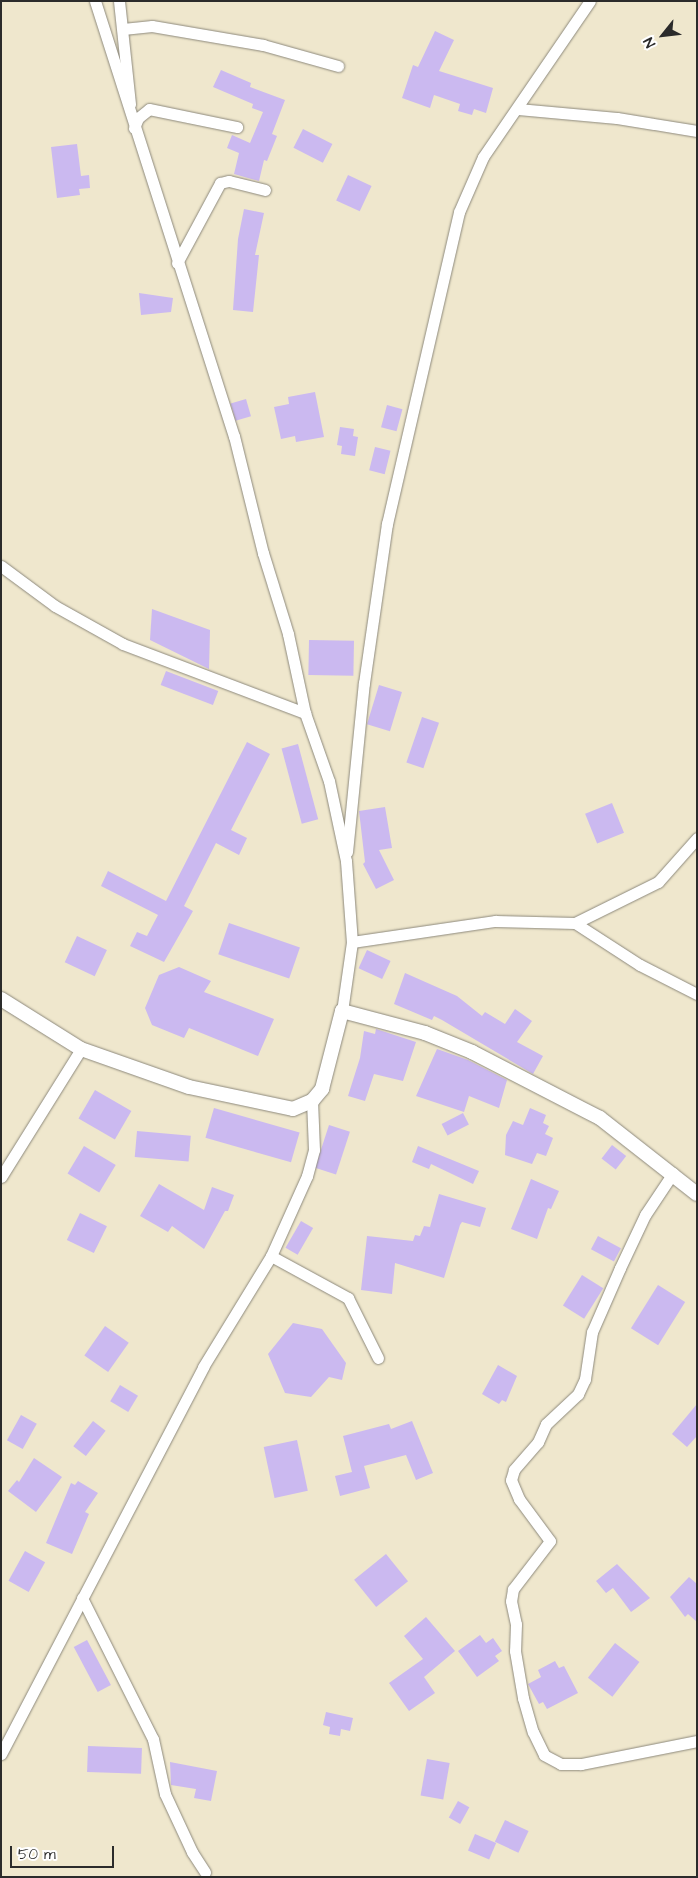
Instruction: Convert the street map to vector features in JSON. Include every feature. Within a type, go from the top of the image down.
[{"type":"street","points":[[1,1754],[203,1367],[271,1256],[300,1194],[314,1150],[312,1101],[326,1077],[342,1012],[352,942],[346,861],[329,781],[305,713],[288,634],[263,553],[234,436],[177,263],[95,1]]},
{"type":"street","points":[[119,1],[131,95],[129,112]]},
{"type":"street","points":[[346,861],[364,683],[387,524],[459,212],[483,157],[518,109],[590,1]]},
{"type":"street","points":[[122,29],[152,26],[263,45],[338,66]]},
{"type":"street","points":[[134,128],[138,118],[149,109],[237,127]]},
{"type":"street","points":[[518,109],[617,118],[697,131]]},
{"type":"street","points":[[177,263],[220,183],[229,181],[265,190]]},
{"type":"street","points":[[1,566],[55,606],[123,644],[305,713]]},
{"type":"street","points":[[352,942],[495,921],[575,923],[658,882],[697,838]]},
{"type":"street","points":[[575,923],[640,964],[697,994]]},
{"type":"street","points":[[1,999],[81,1049],[189,1087],[293,1110],[312,1101]]},
{"type":"street","points":[[342,1012],[425,1033],[472,1052],[600,1118],[697,1194]]},
{"type":"street","points":[[1,1177],[81,1049]]},
{"type":"street","points":[[673,1174],[645,1215],[592,1332],[585,1379],[578,1394],[546,1424],[538,1442],[514,1470],[511,1480],[519,1499],[550,1541],[513,1589],[511,1601],[516,1624],[515,1651],[523,1698],[533,1732],[544,1755],[562,1764],[581,1764],[697,1741]]},
{"type":"street","points":[[271,1256],[348,1298],[378,1358]]},
{"type":"street","points":[[82,1598],[153,1739],[165,1794],[192,1852],[206,1872]]},
{"type":"building","points":[[435,31],[454,40],[439,71],[493,88],[486,113],[474,109],[472,115],[458,111],[460,104],[434,95],[430,108],[402,98],[413,65],[418,67]]},
{"type":"building","points":[[221,70],[251,83],[250,87],[285,100],[272,134],[277,136],[267,161],[264,160],[259,181],[234,174],[239,153],[227,148],[232,135],[250,143],[263,112],[252,108],[253,104],[213,87]]},
{"type":"building","points":[[303,129],[332,144],[323,163],[293,148]]},
{"type":"building","points":[[77,144],[81,176],[89,175],[90,188],[79,189],[80,195],[57,198],[51,147]]},
{"type":"building","points":[[348,175],[372,186],[360,211],[336,200]]},
{"type":"building","points":[[244,209],[264,213],[255,255],[259,255],[253,312],[233,310],[238,239]]},
{"type":"building","points":[[139,293],[173,298],[171,312],[141,315]]},
{"type":"building","points":[[315,392],[324,437],[296,442],[295,436],[281,439],[274,407],[289,404],[288,397]]},
{"type":"building","points":[[246,399],[251,416],[236,421],[231,403]]},
{"type":"building","points":[[387,405],[402,409],[397,431],[381,427]]},
{"type":"building","points":[[340,427],[354,429],[353,436],[358,437],[355,456],[341,454],[342,446],[337,445]]},
{"type":"building","points":[[375,447],[391,451],[385,474],[369,470]]},
{"type":"building","points":[[152,609],[210,630],[209,669],[150,640]]},
{"type":"building","points":[[309,640],[354,641],[353,676],[308,675]]},
{"type":"building","points":[[166,671],[218,691],[213,705],[161,685]]},
{"type":"building","points":[[379,685],[402,692],[390,731],[367,724]]},
{"type":"building","points":[[422,717],[439,723],[423,768],[406,762]]},
{"type":"building","points":[[247,742],[270,754],[231,830],[247,838],[239,855],[216,843],[184,906],[193,911],[164,962],[130,946],[137,932],[147,936],[158,915],[101,886],[108,871],[166,901]]},
{"type":"building","points":[[298,744],[318,819],[302,824],[282,748]]},
{"type":"building","points":[[612,803],[624,833],[597,844],[585,814]]},
{"type":"building","points":[[385,807],[392,848],[379,850],[394,880],[376,889],[363,864],[365,862],[359,811]]},
{"type":"building","points":[[229,923],[300,947],[289,979],[218,954]]},
{"type":"building","points":[[77,936],[107,950],[95,976],[65,962]]},
{"type":"building","points":[[367,950],[391,961],[382,979],[359,968]]},
{"type":"building","points":[[179,967],[211,981],[204,992],[274,1019],[258,1056],[189,1028],[184,1038],[152,1025],[145,1008],[159,975]]},
{"type":"building","points":[[405,973],[457,996],[482,1016],[485,1012],[505,1024],[515,1009],[532,1021],[517,1042],[543,1056],[533,1074],[442,1020],[434,1016],[432,1020],[394,1004]]},
{"type":"building","points":[[376,1029],[416,1042],[403,1081],[374,1074],[365,1101],[348,1096],[360,1058],[364,1031],[375,1034]]},
{"type":"building","points":[[437,1049],[468,1060],[507,1080],[499,1108],[469,1096],[464,1112],[416,1096]]},
{"type":"building","points":[[95,1090],[131,1111],[115,1140],[78,1119]]},
{"type":"building","points":[[214,1108],[300,1133],[291,1162],[205,1138]]},
{"type":"building","points":[[530,1108],[546,1115],[543,1123],[549,1126],[545,1134],[553,1138],[546,1156],[537,1153],[532,1164],[505,1155],[506,1135],[513,1121],[523,1125]]},
{"type":"building","points":[[463,1113],[469,1125],[448,1135],[442,1124]]},
{"type":"building","points":[[329,1125],[350,1132],[336,1175],[315,1168]]},
{"type":"building","points":[[137,1131],[191,1136],[189,1162],[135,1157]]},
{"type":"building","points":[[612,1145],[626,1156],[616,1169],[602,1158]]},
{"type":"building","points":[[84,1146],[116,1165],[99,1192],[68,1173]]},
{"type":"building","points":[[418,1146],[479,1171],[473,1184],[431,1164],[429,1169],[412,1162]]},
{"type":"building","points":[[531,1179],[559,1191],[551,1209],[548,1208],[537,1239],[511,1229]]},
{"type":"building","points":[[159,1184],[204,1210],[212,1187],[234,1195],[228,1211],[225,1211],[204,1249],[172,1226],[168,1232],[140,1216]]},
{"type":"building","points":[[439,1194],[486,1208],[480,1227],[462,1222],[460,1225],[444,1278],[395,1263],[392,1294],[361,1290],[367,1236],[413,1241],[415,1235],[420,1236],[424,1226],[430,1227]]},
{"type":"building","points":[[80,1213],[107,1226],[94,1253],[67,1240]]},
{"type":"building","points":[[301,1221],[313,1228],[298,1255],[286,1248]]},
{"type":"building","points":[[598,1236],[621,1248],[614,1261],[591,1249]]},
{"type":"building","points":[[582,1275],[603,1288],[584,1319],[563,1306]]},
{"type":"building","points":[[658,1285],[685,1302],[658,1345],[631,1328]]},
{"type":"building","points":[[293,1323],[322,1329],[346,1363],[342,1380],[329,1377],[311,1397],[285,1393],[268,1354]]},
{"type":"building","points":[[105,1326],[129,1343],[108,1372],[84,1355]]},
{"type":"building","points":[[498,1365],[517,1376],[506,1402],[502,1400],[499,1404],[482,1394]]},
{"type":"building","points":[[120,1385],[138,1396],[128,1412],[110,1401]]},
{"type":"building","points":[[697,1404],[697,1436],[687,1447],[672,1434]]},
{"type":"building","points":[[21,1415],[37,1424],[23,1449],[7,1440]]},
{"type":"building","points":[[93,1421],[106,1431],[86,1456],[73,1446]]},
{"type":"building","points":[[412,1421],[433,1473],[416,1480],[406,1455],[364,1466],[370,1488],[340,1496],[335,1476],[352,1472],[343,1436],[389,1424],[391,1429]]},
{"type":"building","points":[[297,1440],[308,1491],[275,1498],[264,1447]]},
{"type":"building","points":[[34,1458],[62,1477],[36,1512],[8,1491],[17,1480],[19,1482]]},
{"type":"building","points":[[78,1481],[98,1493],[85,1512],[89,1514],[72,1554],[46,1543],[71,1483],[75,1485]]},
{"type":"building","points":[[25,1551],[45,1562],[29,1592],[9,1581]]},
{"type":"building","points":[[386,1554],[408,1581],[376,1607],[354,1580]]},
{"type":"building","points":[[617,1564],[650,1598],[631,1612],[613,1588],[606,1593],[596,1581]]},
{"type":"building","points":[[689,1577],[697,1584],[697,1622],[688,1614],[685,1617],[670,1597]]},
{"type":"building","points":[[426,1617],[455,1651],[424,1677],[435,1693],[409,1711],[389,1683],[423,1659],[404,1636]]},
{"type":"building","points":[[480,1635],[486,1643],[493,1638],[502,1651],[495,1656],[499,1661],[477,1677],[458,1651]]},
{"type":"building","points":[[87,1640],[111,1685],[98,1692],[74,1647]]},
{"type":"building","points":[[615,1643],[639,1662],[612,1697],[588,1678]]},
{"type":"building","points":[[555,1661],[559,1668],[564,1666],[578,1693],[547,1709],[543,1702],[539,1704],[528,1684],[541,1677],[538,1670]]},
{"type":"building","points":[[326,1712],[353,1718],[350,1731],[341,1729],[340,1736],[329,1734],[330,1727],[323,1725]]},
{"type":"building","points":[[88,1746],[142,1748],[141,1774],[87,1772]]},
{"type":"building","points":[[427,1759],[450,1763],[443,1799],[421,1795]]},
{"type":"building","points":[[170,1762],[217,1771],[211,1801],[194,1798],[196,1789],[171,1785]]},
{"type":"building","points":[[458,1801],[469,1807],[460,1824],[449,1818]]},
{"type":"building","points":[[505,1820],[529,1831],[518,1853],[495,1842]]},
{"type":"building","points":[[475,1834],[496,1843],[489,1860],[468,1851]]}]
